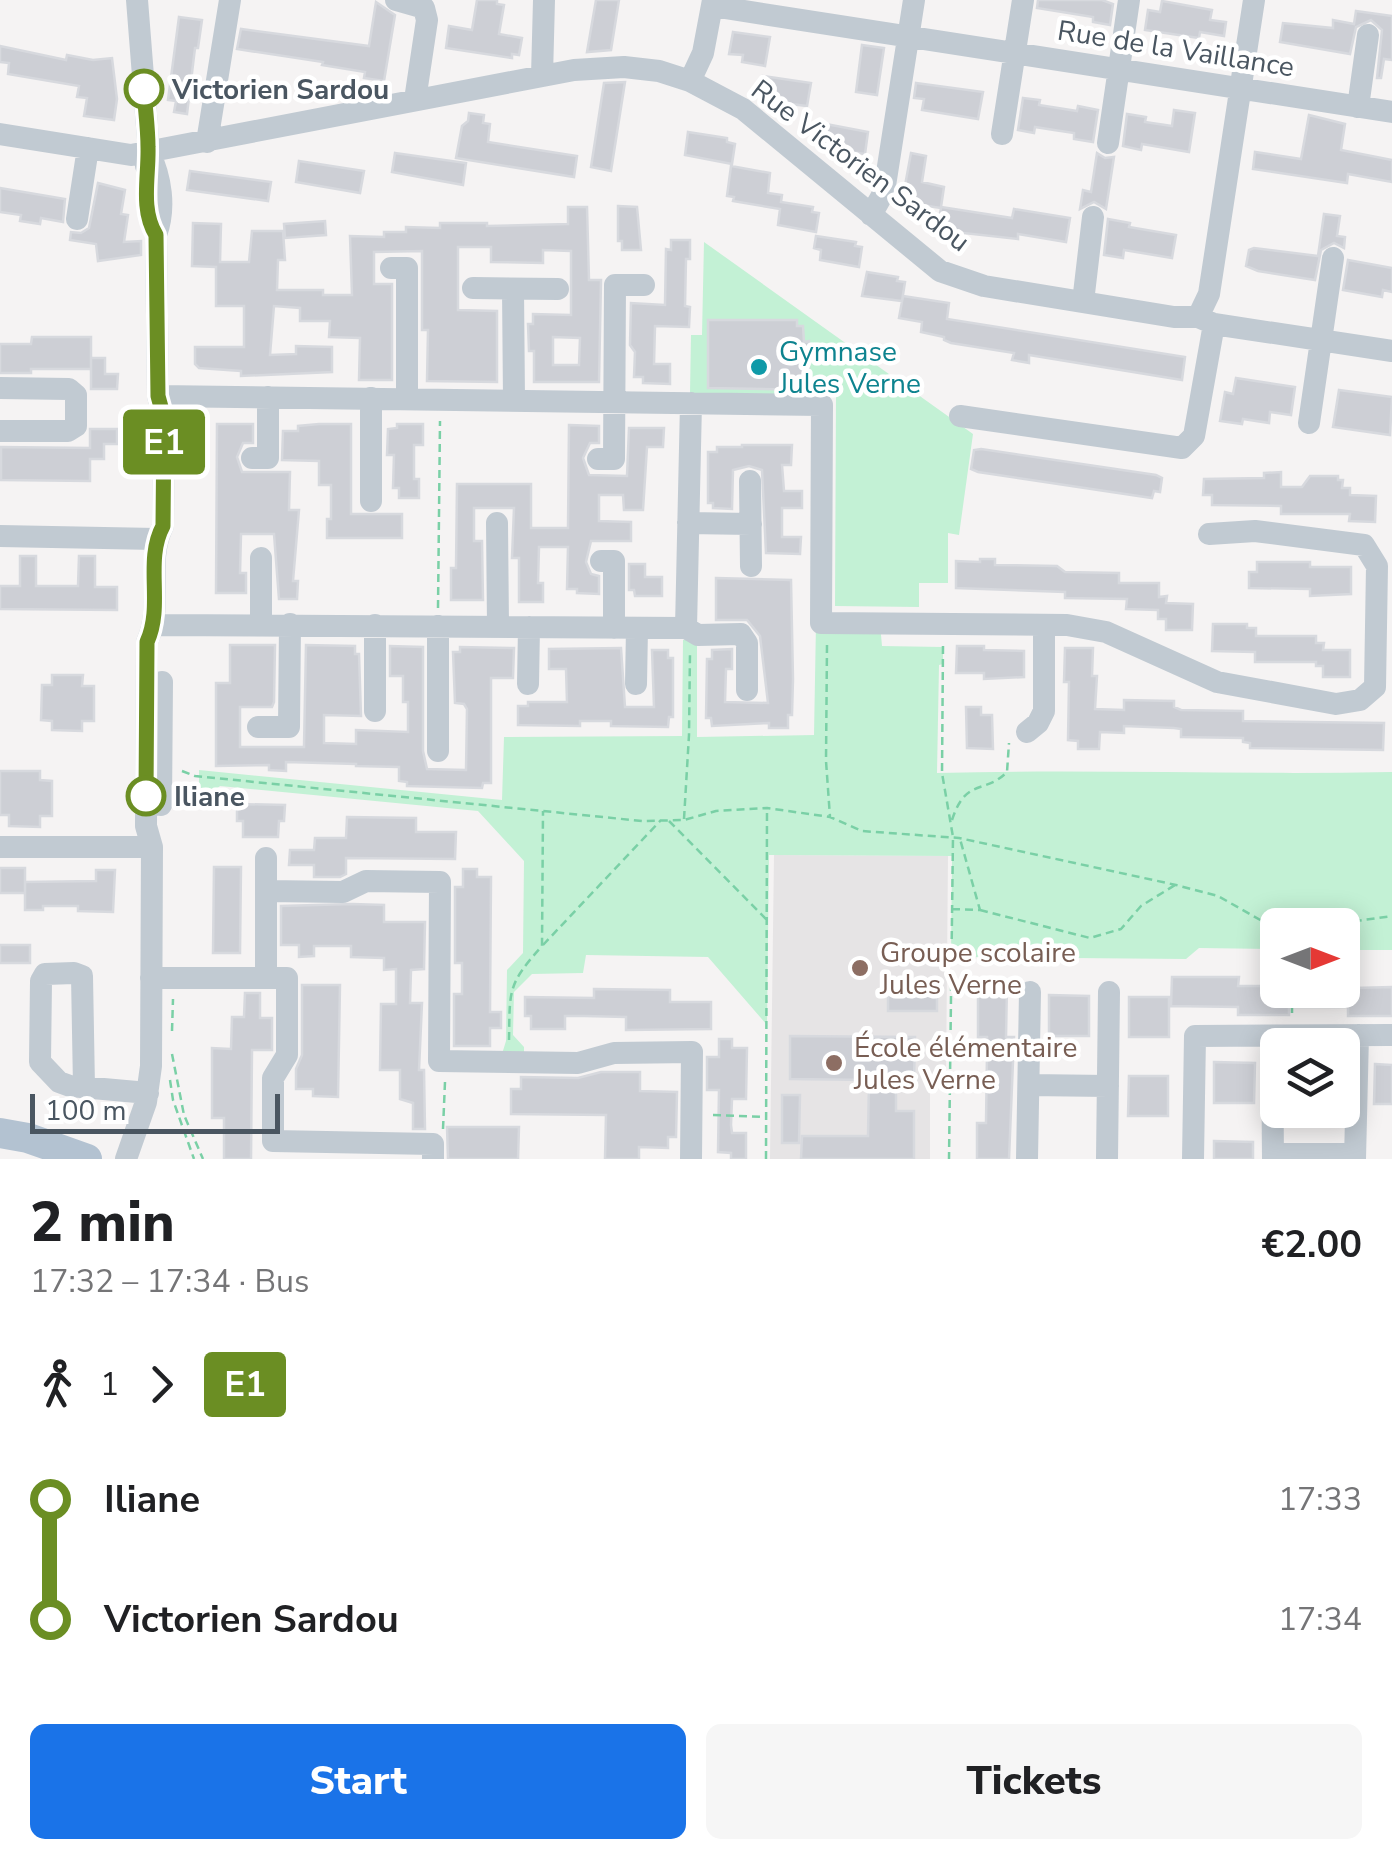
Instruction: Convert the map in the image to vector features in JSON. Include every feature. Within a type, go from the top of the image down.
[{"type":"main road","points":[[0,1133],[28,1138],[87,1159]]},
{"type":"street","points":[[138,0],[148,152],[158,172],[162,221],[156,235],[158,396],[164,418],[163,526],[156,539],[155,625],[162,642],[162,766],[161,827],[152,847]]},
{"type":"street","points":[[207,142],[230,0]]},
{"type":"street","points":[[396,0],[424,8],[427,20],[415,100]]},
{"type":"street","points":[[542,76],[544,0]]},
{"type":"street","points":[[871,215],[884,192],[914,0]]},
{"type":"street","points":[[1002,134],[1023,0]]},
{"type":"street","points":[[1108,143],[1129,0]]},
{"type":"street","points":[[960,416],[1182,448],[1194,436],[1209,294],[1254,0]]},
{"type":"street","points":[[690,81],[704,53],[713,3]]},
{"type":"street","name":"Rue de la Vaillance","points":[[713,3],[1392,112]]},
{"type":"street","points":[[1358,107],[1368,35]]},
{"type":"street","name":"Rue Victorien Sardou","points":[[0,134],[131,155],[542,76],[624,66],[658,71],[690,81],[742,109],[940,270],[984,286],[1392,351]]},
{"type":"street","points":[[77,220],[88,148]]},
{"type":"street","points":[[1083,302],[1093,217]]},
{"type":"street","points":[[1309,424],[1333,258]]},
{"type":"street","points":[[390,268],[407,268],[407,399]]},
{"type":"street","points":[[598,459],[614,459],[614,285],[644,286]]},
{"type":"street","points":[[472,288],[558,289]]},
{"type":"street","points":[[513,288],[514,400]]},
{"type":"street","points":[[0,388],[69,389],[76,395],[76,426],[68,432],[0,431]]},
{"type":"street","points":[[158,396],[822,405],[822,623],[1066,625],[1106,632],[1217,682],[1336,704],[1360,700],[1375,688],[1378,566],[1364,544],[1255,531],[1209,534]]},
{"type":"street","points":[[252,458],[268,458],[268,397]]},
{"type":"street","points":[[371,398],[371,502]]},
{"type":"street","points":[[688,629],[691,403]]},
{"type":"street","points":[[750,481],[750,566]]},
{"type":"street","points":[[498,523],[498,626]]},
{"type":"street","points":[[688,523],[750,524]]},
{"type":"street","points":[[0,536],[156,539]]},
{"type":"street","points":[[261,558],[261,624]]},
{"type":"street","points":[[601,561],[614,561],[636,684]]},
{"type":"street","points":[[258,727],[289,728],[290,624]]},
{"type":"street","points":[[155,625],[498,626],[688,629],[698,635],[741,634],[747,643],[747,690]]},
{"type":"street","points":[[126,1159],[148,1093],[165,978],[152,847],[146,826],[147,642],[155,625]]},
{"type":"street","points":[[375,625],[375,712]]},
{"type":"street","points":[[438,626],[438,751]]},
{"type":"street","points":[[1027,732],[1038,723],[1044,710],[1044,626]]},
{"type":"street","points":[[528,684],[529,627]]},
{"type":"street","points":[[0,847],[152,847]]},
{"type":"street","points":[[266,858],[266,978]]},
{"type":"street","points":[[266,891],[343,892],[366,880],[440,882],[439,1060],[578,1064],[614,1053],[692,1052],[691,1159]]},
{"type":"street","points":[[84,1087],[82,976],[46,974],[41,981],[40,1062],[59,1082],[84,1087],[148,1093]]},
{"type":"street","points":[[165,978],[287,978],[286,1055],[273,1078],[273,1141],[433,1151]]},
{"type":"street","points":[[1028,1159],[1030,992]]},
{"type":"street","points":[[1107,1159],[1109,992]]},
{"type":"street","points":[[1360,1036],[1392,1035]]},
{"type":"street","points":[[1193,1159],[1195,1036],[1260,1036]]},
{"type":"street","points":[[1028,1086],[1108,1086]]},
{"type":"street","points":[[1276,1128],[1274,1156],[1355,1156],[1356,1128]]},
{"type":"path","points":[[438,626],[440,400]]},
{"type":"path","points":[[827,624],[826,761],[830,816]]},
{"type":"path","points":[[943,624],[942,773],[953,838],[949,1159]]},
{"type":"path","points":[[684,820],[689,735],[688,629]]},
{"type":"path","points":[[951,826],[956,807],[968,791],[1004,776],[1010,742],[1027,732]]},
{"type":"path","points":[[162,766],[195,776],[661,820],[767,808],[830,816],[862,831],[960,838],[1176,885],[1218,896],[1260,920]]},
{"type":"path","points":[[766,1159],[767,808]]},
{"type":"path","points":[[542,946],[543,811]]},
{"type":"path","points":[[508,1062],[510,990],[517,975],[661,820]]},
{"type":"path","points":[[668,820],[768,922]]},
{"type":"path","points":[[960,838],[980,910]]},
{"type":"path","points":[[952,910],[980,910],[1090,938],[1121,930],[1141,906],[1176,885]]},
{"type":"path","points":[[1360,920],[1392,916]]},
{"type":"path","points":[[165,978],[172,1033]]},
{"type":"path","points":[[165,978],[167,1039]]},
{"type":"path","points":[[172,1051],[174,1080],[184,1115],[203,1159]]},
{"type":"path","points":[[167,1058],[173,1100],[192,1158]]},
{"type":"path","points":[[433,1151],[444,1128],[445,1060]]},
{"type":"path","points":[[692,1115],[766,1117]]},
{"type":"shaded area","name":"Groupe scolaire Jules Verne","points":[[774,855],[948,856],[946,1081],[930,1082],[930,1159],[770,1159]]},
{"type":"green space","points":[[704,242],[973,434],[959,535],[948,533],[948,583],[919,583],[919,607],[835,606],[836,395],[690,393],[691,335],[702,335]]},
{"type":"green space","points":[[816,623],[880,624],[882,646],[943,647],[943,664],[939,665],[937,773],[1392,772],[1392,950],[1360,950],[1360,908],[1260,908],[1260,949],[1199,948],[1186,959],[951,957],[952,856],[769,855],[767,1025],[708,957],[586,955],[583,973],[532,974],[514,992],[513,1035],[524,1047],[524,1053],[502,1054],[506,1041],[507,970],[523,953],[524,861],[478,811],[220,786],[199,806],[199,770],[502,800],[504,737],[682,736],[683,640],[697,639],[697,737],[814,735]]},
{"type":"building","points":[[477,0],[497,0],[497,4],[504,5],[499,34],[522,38],[519,55],[512,54],[512,58],[446,48],[449,26],[472,30]]},
{"type":"building","points":[[596,0],[619,0],[611,50],[587,52]]},
{"type":"building","points":[[1038,0],[1102,0],[1113,4],[1110,25],[1093,22],[1093,17],[1037,8]]},
{"type":"building","points":[[1162,1],[1212,10],[1210,20],[1226,22],[1224,36],[1200,32],[1199,38],[1145,30],[1148,10],[1160,12]]},
{"type":"building","points":[[376,2],[395,15],[384,81],[364,78],[365,72],[322,65],[323,62],[237,49],[241,29],[369,46]]},
{"type":"building","points":[[1356,11],[1392,16],[1392,60],[1384,59],[1381,78],[1377,78],[1382,30],[1371,20],[1356,27],[1350,54],[1280,42],[1283,23],[1333,28],[1333,20],[1354,24]]},
{"type":"building","points":[[179,17],[202,20],[187,114],[174,112],[176,101],[168,100]]},
{"type":"building","points":[[733,32],[770,37],[765,66],[742,62],[743,55],[729,54]]},
{"type":"building","points":[[862,45],[884,48],[877,95],[856,92]]},
{"type":"building","points":[[0,46],[66,60],[67,55],[93,60],[112,58],[117,99],[114,120],[84,116],[87,98],[77,97],[79,86],[8,74],[9,63],[0,62]]},
{"type":"building","points":[[763,76],[811,83],[807,106],[767,101],[768,96],[761,94]]},
{"type":"building","points":[[625,82],[611,171],[591,167],[604,83]]},
{"type":"building","points":[[916,83],[983,92],[978,119],[922,110],[924,99],[914,98]]},
{"type":"building","points":[[1023,98],[1040,100],[1039,105],[1098,110],[1093,142],[1074,139],[1074,133],[1035,127],[1034,133],[1018,130]]},
{"type":"building","points":[[1174,110],[1195,113],[1189,152],[1142,144],[1141,150],[1123,146],[1127,114],[1146,117],[1145,122],[1172,126]]},
{"type":"building","points":[[469,113],[484,115],[483,123],[490,124],[488,142],[577,156],[574,177],[456,158],[462,126]]},
{"type":"building","points":[[1309,115],[1345,124],[1341,150],[1392,160],[1392,182],[1348,174],[1347,183],[1253,169],[1255,152],[1301,159]]},
{"type":"building","points":[[826,124],[868,132],[865,154],[830,149],[831,144],[822,142]]},
{"type":"building","points":[[688,132],[727,138],[727,142],[735,144],[732,164],[685,155]]},
{"type":"building","points":[[395,153],[466,163],[463,185],[392,172]]},
{"type":"building","points":[[911,153],[926,156],[922,182],[944,187],[941,207],[1012,218],[1014,209],[1070,218],[1066,242],[1018,234],[1018,239],[945,231],[946,226],[938,225],[941,208],[902,202]]},
{"type":"building","points":[[1097,153],[1105,158],[1114,157],[1106,209],[1094,202],[1080,209],[1083,190],[1091,192]]},
{"type":"building","points":[[299,161],[364,171],[360,193],[296,182]]},
{"type":"building","points":[[731,166],[770,173],[768,193],[782,195],[781,202],[813,207],[812,212],[819,213],[816,232],[778,225],[780,209],[733,201],[734,197],[727,196]]},
{"type":"building","points":[[190,171],[271,182],[268,201],[187,190]]},
{"type":"building","points":[[98,183],[125,190],[121,214],[128,215],[124,242],[141,241],[141,255],[98,261],[96,244],[70,240],[71,232],[81,233],[89,228]]},
{"type":"building","points":[[0,188],[65,199],[63,222],[41,218],[40,224],[20,221],[21,215],[0,212]]},
{"type":"building","points":[[618,206],[637,207],[641,250],[622,250],[622,241],[618,241]]},
{"type":"building","points":[[568,207],[587,207],[589,280],[601,280],[599,382],[534,382],[534,351],[529,351],[528,324],[533,324],[533,314],[571,315],[571,251],[543,250],[543,263],[491,262],[491,247],[458,247],[458,310],[497,311],[497,382],[427,381],[428,330],[422,330],[422,251],[374,252],[374,284],[392,284],[392,380],[359,380],[360,338],[329,337],[330,321],[300,321],[300,308],[274,306],[270,355],[296,354],[296,346],[332,347],[332,372],[241,376],[241,371],[199,368],[195,364],[195,347],[244,347],[244,306],[216,306],[216,267],[192,266],[193,223],[221,224],[220,262],[249,262],[252,231],[283,231],[285,260],[278,260],[277,290],[323,290],[323,295],[352,295],[350,236],[384,237],[384,232],[406,232],[406,227],[440,228],[440,223],[568,224]],"holes":[[[553,337],[580,338],[579,365],[553,365]]]},
{"type":"building","points":[[1324,214],[1340,216],[1337,236],[1345,237],[1344,248],[1334,243],[1321,250],[1315,280],[1246,266],[1249,250],[1254,248],[1318,256]]},
{"type":"building","points":[[1108,219],[1176,235],[1172,258],[1124,250],[1123,258],[1104,255]]},
{"type":"building","points":[[325,221],[326,235],[285,238],[284,224]]},
{"type":"building","points":[[816,236],[856,242],[855,246],[862,247],[859,267],[820,260],[821,250],[814,248]]},
{"type":"building","points":[[671,240],[690,240],[685,306],[690,307],[689,327],[655,326],[654,364],[670,364],[670,384],[643,383],[643,377],[634,377],[631,303],[665,305],[666,249],[671,250]]},
{"type":"building","points":[[1348,260],[1392,268],[1392,292],[1383,290],[1382,297],[1343,290]]},
{"type":"building","points":[[867,272],[898,277],[897,281],[905,282],[902,301],[862,296]]},
{"type":"building","points":[[903,296],[949,303],[947,319],[1185,357],[1182,380],[1029,355],[1029,363],[1012,360],[1014,353],[951,343],[944,337],[921,332],[922,322],[899,318]]},
{"type":"building","name":"Gymnase Jules Verne","points":[[708,320],[797,320],[797,326],[803,326],[804,342],[809,341],[809,390],[708,388]]},
{"type":"building","points":[[32,337],[91,337],[91,369],[0,373],[0,344],[31,344]]},
{"type":"building","points":[[91,358],[105,358],[105,374],[118,374],[117,389],[91,389]]},
{"type":"building","points":[[1236,378],[1295,387],[1291,415],[1270,412],[1269,423],[1220,421],[1225,392],[1233,394]]},
{"type":"building","points":[[1339,390],[1392,397],[1390,435],[1333,427]]},
{"type":"building","points":[[217,424],[253,424],[253,443],[243,443],[237,457],[242,472],[290,472],[289,510],[299,510],[293,581],[298,581],[297,599],[279,599],[274,534],[241,534],[240,573],[246,573],[246,593],[216,593]]},
{"type":"building","points":[[319,424],[351,424],[351,514],[402,514],[402,538],[327,538],[331,485],[319,485],[319,461],[282,460],[283,431]]},
{"type":"building","points":[[397,424],[423,424],[423,445],[414,445],[414,479],[419,479],[419,498],[399,498],[399,488],[393,488],[394,455],[387,455],[388,429],[397,428]]},
{"type":"building","points":[[569,425],[599,426],[599,443],[590,443],[583,458],[589,475],[627,476],[629,428],[664,428],[663,447],[647,447],[643,510],[624,510],[623,495],[599,495],[599,521],[631,522],[631,541],[591,541],[586,562],[591,574],[599,576],[599,594],[567,589],[568,547],[539,547],[538,583],[543,583],[543,602],[519,602],[519,558],[512,558],[514,508],[474,508],[474,541],[482,541],[483,600],[451,600],[451,568],[456,568],[457,484],[531,484],[531,528],[568,528]]},
{"type":"building","points":[[90,429],[117,429],[117,444],[104,444],[104,459],[90,459],[90,481],[1,480],[1,447],[90,448]]},
{"type":"building","points":[[792,445],[791,465],[782,465],[784,491],[802,491],[802,508],[782,508],[782,537],[801,537],[800,554],[766,553],[762,470],[749,466],[733,470],[732,509],[713,508],[713,503],[708,503],[708,452],[717,452],[717,447]]},
{"type":"building","points":[[974,450],[1156,475],[1162,478],[1160,492],[1154,491],[1152,498],[978,472],[971,469]]},
{"type":"building","points":[[1281,472],[1281,487],[1302,487],[1310,476],[1338,476],[1338,480],[1343,480],[1342,488],[1350,488],[1350,495],[1376,496],[1375,522],[1349,521],[1350,514],[1281,514],[1281,506],[1212,505],[1212,495],[1203,495],[1204,479],[1264,478],[1264,473]]},
{"type":"building","points":[[20,556],[36,556],[36,586],[78,586],[79,556],[95,556],[95,587],[117,587],[117,610],[0,609],[0,586],[20,586]]},
{"type":"building","points":[[995,559],[995,565],[1119,573],[1119,583],[1159,583],[1159,597],[1167,596],[1166,603],[1193,604],[1192,630],[1166,630],[1166,619],[1158,619],[1158,610],[1126,609],[1127,599],[1065,598],[1065,592],[956,588],[956,561]]},
{"type":"building","points":[[1257,562],[1351,567],[1351,594],[1310,596],[1310,589],[1249,588],[1249,572],[1257,572]]},
{"type":"building","points":[[629,564],[645,564],[645,577],[662,577],[662,596],[635,596],[634,590],[629,590]]},
{"type":"building","points":[[716,578],[791,580],[793,679],[788,728],[769,728],[769,723],[712,726],[711,718],[706,718],[707,659],[712,659],[712,650],[732,649],[732,669],[726,669],[725,702],[768,703],[760,636],[747,620],[716,620]]},
{"type":"building","points":[[1213,624],[1247,624],[1247,628],[1256,628],[1256,636],[1316,636],[1316,643],[1324,643],[1323,650],[1350,650],[1350,677],[1323,677],[1323,666],[1316,666],[1316,662],[1255,662],[1255,652],[1212,651]]},
{"type":"building","points":[[230,645],[275,645],[274,702],[272,707],[240,707],[240,747],[304,747],[306,645],[355,646],[355,654],[359,654],[361,716],[324,715],[324,743],[356,744],[356,730],[408,732],[403,676],[390,676],[390,646],[423,647],[423,751],[427,769],[466,770],[467,709],[464,704],[455,703],[453,652],[460,652],[460,647],[514,648],[513,678],[491,678],[491,783],[483,783],[482,788],[407,786],[407,782],[399,781],[399,767],[356,764],[286,762],[286,771],[269,770],[269,765],[216,766],[216,683],[230,683]]},
{"type":"building","points":[[957,646],[1024,651],[1024,677],[984,679],[984,673],[956,673]]},
{"type":"building","points":[[621,648],[625,707],[654,707],[652,650],[668,650],[668,658],[673,658],[673,717],[669,717],[668,727],[611,726],[611,721],[580,721],[580,726],[518,725],[518,706],[528,706],[528,702],[567,702],[566,669],[549,669],[549,649]]},
{"type":"building","points":[[1065,648],[1093,648],[1092,676],[1097,676],[1095,709],[1124,710],[1124,700],[1174,701],[1174,707],[1181,710],[1243,711],[1243,721],[1384,723],[1383,750],[1250,748],[1243,738],[1181,737],[1181,729],[1124,726],[1124,733],[1100,732],[1099,749],[1078,749],[1078,741],[1068,740]]},
{"type":"building","points":[[52,675],[83,675],[82,686],[94,686],[94,721],[82,721],[82,731],[52,730],[52,721],[41,720],[42,685],[52,685]]},
{"type":"building","points":[[966,707],[981,707],[981,715],[992,715],[993,749],[967,748]]},
{"type":"building","points":[[0,771],[40,771],[40,780],[52,781],[52,816],[40,816],[40,827],[9,826],[9,815],[0,815]]},
{"type":"building","points":[[237,804],[285,805],[278,837],[243,837],[243,821],[237,821]]},
{"type":"building","points":[[347,817],[416,818],[416,832],[456,832],[455,859],[346,858],[346,874],[340,877],[314,877],[314,865],[289,865],[290,850],[314,850],[315,838],[346,838]]},
{"type":"building","points":[[214,867],[241,867],[240,953],[213,953]]},
{"type":"building","points":[[0,868],[25,868],[25,882],[96,881],[96,870],[115,870],[113,912],[78,911],[78,906],[25,910],[25,893],[0,893]]},
{"type":"building","points":[[463,869],[477,869],[477,877],[491,877],[490,1012],[501,1012],[501,1028],[490,1028],[490,1046],[454,1046],[454,994],[462,994],[462,963],[455,963],[455,887],[463,887]]},
{"type":"building","points":[[384,905],[384,922],[425,922],[424,969],[411,970],[410,1003],[422,1003],[419,1070],[424,1070],[425,1129],[413,1129],[413,1103],[400,1099],[400,1070],[380,1070],[381,1004],[396,1004],[396,969],[384,970],[384,958],[351,957],[351,946],[314,946],[314,956],[299,957],[299,945],[281,945],[281,906]]},
{"type":"building","points":[[0,945],[30,945],[30,963],[0,963]]},
{"type":"building","points":[[1172,977],[1239,977],[1238,986],[1260,986],[1260,1008],[1289,1008],[1289,1015],[1238,1015],[1238,1007],[1171,1006]]},
{"type":"building","points":[[888,979],[937,980],[937,1011],[888,1011]]},
{"type":"building","points":[[302,985],[340,985],[338,1097],[313,1096],[313,1089],[296,1089],[296,1069],[302,1055]]},
{"type":"building","points":[[978,985],[1007,985],[1006,1037],[1014,1037],[1009,1159],[977,1159],[977,1123],[986,1123],[987,1054],[987,1037],[978,1037]]},
{"type":"building","points":[[1392,987],[1392,1016],[1348,1016],[1348,1008],[1360,1008],[1360,988]]},
{"type":"building","points":[[594,989],[670,990],[670,1002],[711,1002],[711,1029],[626,1030],[626,1017],[565,1016],[565,1029],[531,1029],[531,1016],[525,1016],[525,997],[594,998]]},
{"type":"building","points":[[245,993],[260,993],[260,1018],[272,1018],[272,1050],[252,1050],[251,1159],[224,1159],[224,1118],[212,1118],[212,1048],[231,1049],[232,1017],[244,1017]]},
{"type":"building","points":[[1049,995],[1089,996],[1089,1036],[1049,1036]]},
{"type":"building","points":[[1129,997],[1169,997],[1169,1037],[1129,1037]]},
{"type":"building","points":[[790,1036],[915,1037],[914,1081],[896,1080],[896,1111],[914,1111],[914,1159],[801,1159],[802,1136],[868,1136],[869,1080],[790,1079]]},
{"type":"building","points":[[719,1039],[732,1039],[732,1048],[747,1048],[746,1099],[732,1099],[731,1125],[732,1133],[746,1133],[746,1159],[731,1159],[731,1153],[718,1152],[719,1090],[707,1090],[707,1057],[719,1057]]},
{"type":"building","points":[[1214,1062],[1255,1063],[1254,1103],[1214,1103]]},
{"type":"building","points":[[1375,1064],[1392,1065],[1392,1104],[1374,1104]]},
{"type":"building","points":[[601,1072],[640,1072],[640,1091],[677,1092],[676,1137],[668,1137],[668,1148],[639,1147],[639,1159],[605,1159],[606,1115],[511,1114],[511,1089],[521,1089],[521,1077],[578,1078]]},
{"type":"building","points":[[1129,1076],[1168,1076],[1168,1116],[1128,1116]]},
{"type":"building","points":[[782,1095],[800,1095],[799,1143],[782,1143]]},
{"type":"building","points":[[447,1127],[519,1127],[518,1159],[448,1159]]},
{"type":"building","points":[[1214,1141],[1253,1142],[1253,1159],[1214,1159]]},
{"type":"bus line","name":"E1","points":[[144,89],[148,222],[156,235],[158,396],[164,418],[163,526],[156,539],[155,625],[147,642],[146,796]]},
{"type":"place","name":"Victorien Sardou","points":[[144,89]]},
{"type":"place","name":"Gymnase Jules Verne","points":[[759,367]]},
{"type":"place","name":"Iliane","points":[[146,796]]},
{"type":"place","name":"Groupe scolaire Jules Verne","points":[[860,968]]},
{"type":"place","name":"École élémentaire Jules Verne","points":[[834,1063]]}]
